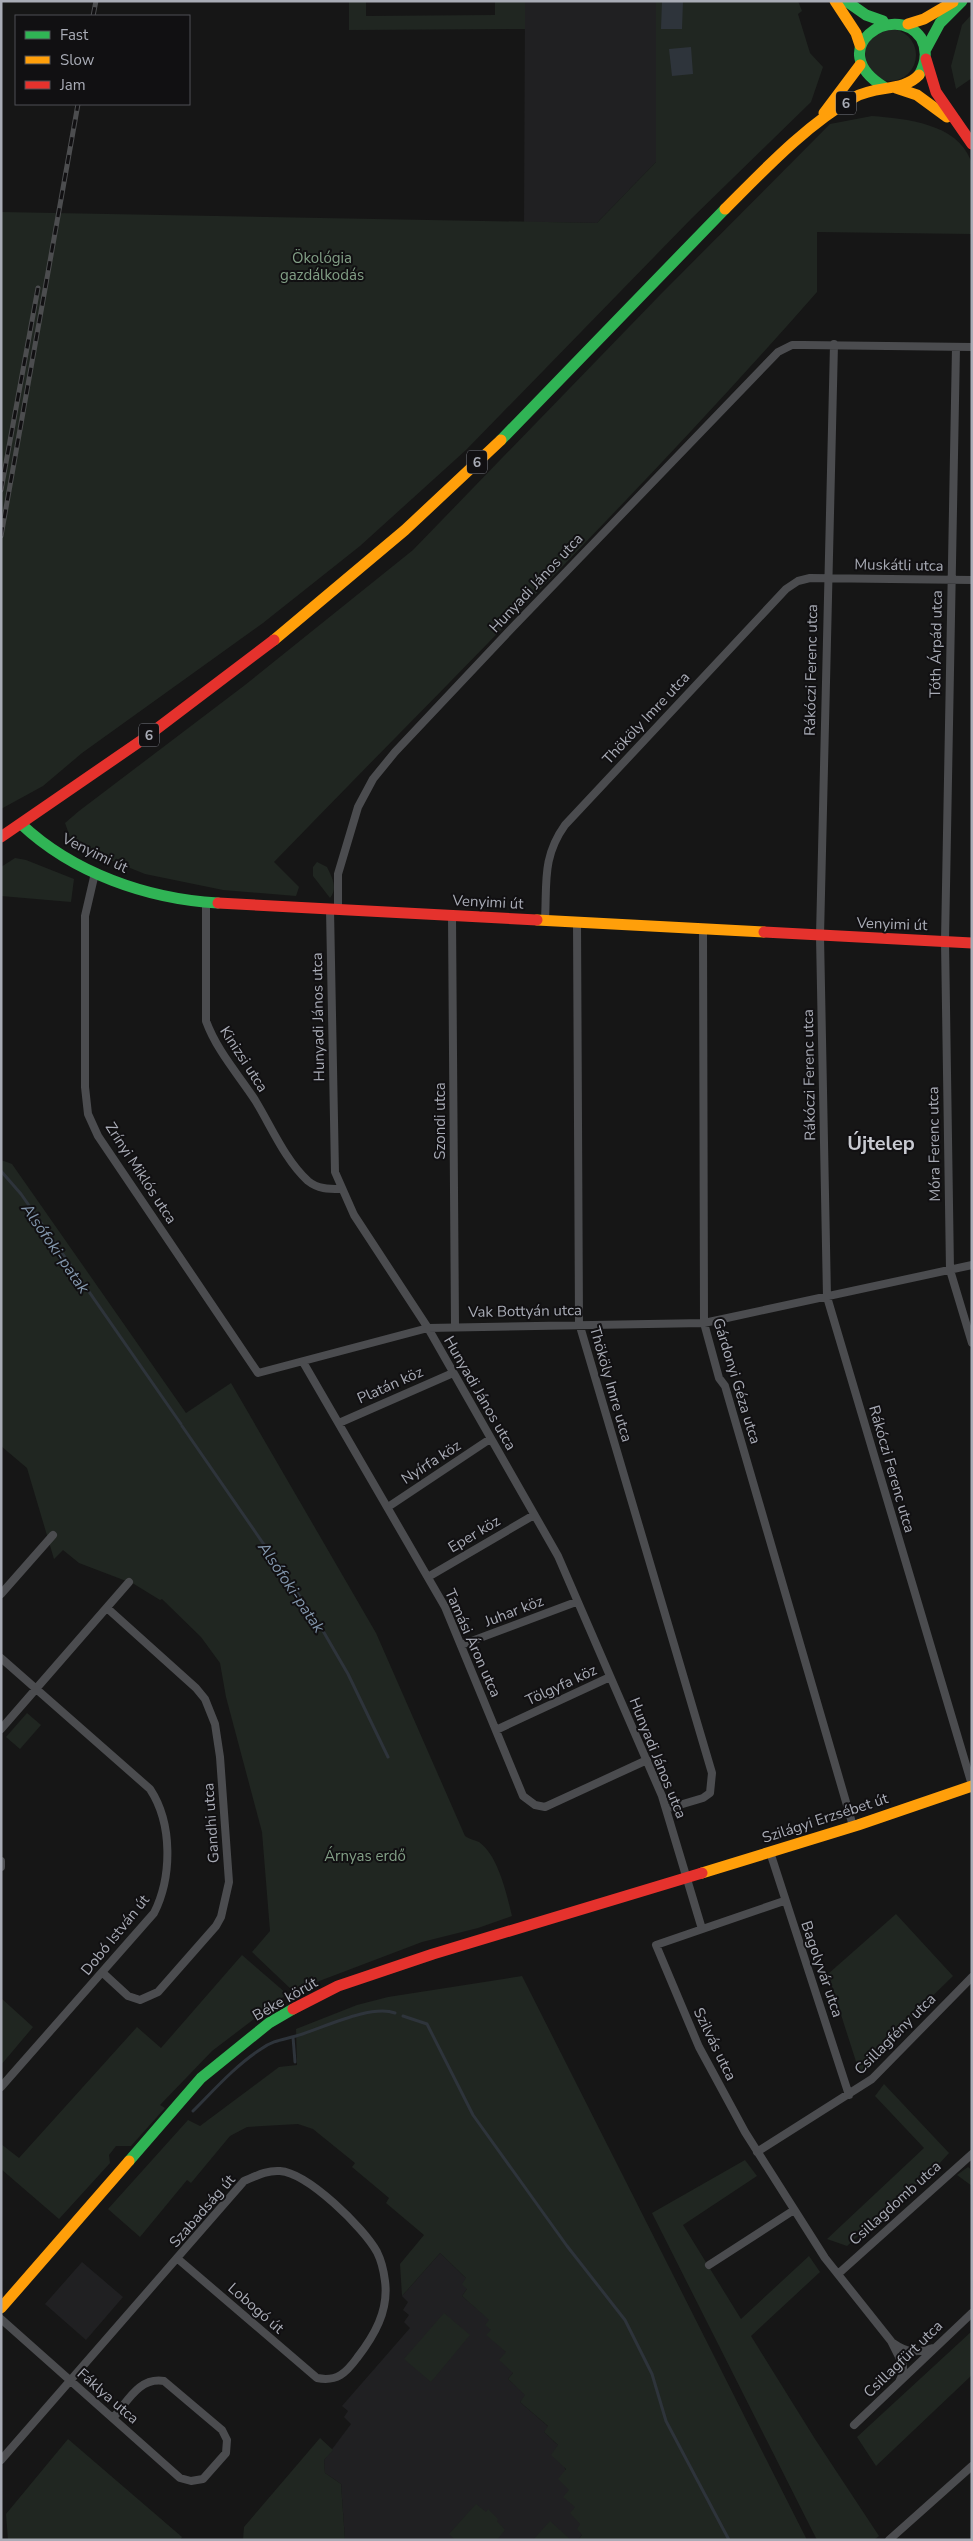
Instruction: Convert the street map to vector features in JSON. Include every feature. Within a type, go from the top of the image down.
[{"type":"street","points":[[835,1],[856,33],[860,45],[860,65]]},
{"type":"street","points":[[846,1],[866,15],[883,22]]},
{"type":"street","points":[[908,24],[929,16],[954,1]]},
{"type":"street","name":"6","points":[[812,127],[856,96],[907,84],[916,78],[940,23],[962,1]]},
{"type":"street","points":[[860,45],[868,30],[883,22],[900,21],[908,24],[918,32],[936,92],[960,130]]},
{"type":"street","name":"6","points":[[1,837],[210,691],[368,562],[521,421],[735,201],[812,127],[860,65],[869,79],[890,87]]},
{"type":"street","points":[[890,87],[926,100],[960,130],[972,144]]},
{"type":"street","name":"Rákóczi Ferenc utca","points":[[834,344],[820,936],[826,1297],[972,1786]]},
{"type":"street","name":"Hunyadi János utca","points":[[702,1929],[666,1809],[647,1760],[576,1602],[558,1556],[428,1328],[354,1215],[335,1172],[334,909],[338,874],[358,807],[373,779],[395,752],[671,461],[778,352],[792,345],[972,347]]},
{"type":"street","name":"Tóth Árpád utca","points":[[945,941],[956,347]]},
{"type":"street","name":"Muskátli utca","points":[[827,578],[972,580]]},
{"type":"street","name":"Thököly Imre utca","points":[[544,920],[548,856],[554,841],[565,825],[786,589],[798,581],[827,578]]},
{"type":"street","name":"Venyimi út","points":[[21,824],[42,843],[95,873],[122,884],[155,893],[206,902],[972,943]]},
{"type":"street","name":"Zrínyi Miklós utca","points":[[95,873],[85,916],[85,1087],[88,1114],[98,1136],[258,1373]]},
{"type":"street","name":"Kinizsi utca","points":[[206,902],[206,1022],[212,1037],[254,1098],[298,1169],[310,1182],[325,1190],[341,1189]]},
{"type":"street","name":"Szondi utca","points":[[452,916],[455,1326]]},
{"type":"street","name":"Thököly Imre utca","points":[[577,922],[579,1323],[712,1773],[711,1788],[703,1798],[666,1809]]},
{"type":"street","name":"Gárdonyi Géza utca","points":[[704,929],[704,1323],[730,1405],[853,1826]]},
{"type":"street","name":"Móra Ferenc utca","points":[[945,941],[950,1270],[972,1343]]},
{"type":"street","name":"Vak Bottyán utca","points":[[258,1373],[428,1328],[579,1323],[704,1323],[972,1265]]},
{"type":"street","name":"Tamási Áron utca","points":[[304,1362],[445,1607],[523,1796],[540,1807],[545,1807],[647,1760]]},
{"type":"street","name":"Platán köz","points":[[339,1423],[453,1373]]},
{"type":"street","name":"Nyírfa köz","points":[[388,1507],[490,1439]]},
{"type":"street","name":"Eper köz","points":[[428,1577],[534,1515]]},
{"type":"street","points":[[1,1594],[53,1535]]},
{"type":"street","points":[[1,1729],[129,1582]]},
{"type":"street","name":"Juhar köz","points":[[461,1645],[576,1602]]},
{"type":"street","name":"Gandhi utca","points":[[103,1974],[128,1996],[140,2000],[158,1992],[216,1926],[224,1908],[229,1882],[220,1757],[215,1724],[210,1710],[196,1688],[107,1608]]},
{"type":"street","name":"Dobó István út","points":[[1,1658],[143,1780],[156,1798],[162,1815],[167,1871],[160,1900],[154,1913],[103,1974],[1,2087]]},
{"type":"street","name":"Tölgyfa köz","points":[[496,1730],[610,1677]]},
{"type":"street","name":"Szilágyi Erzsébet út","points":[[687,1878],[853,1826],[972,1786]]},
{"type":"street","name":"Bagolyvár utca","points":[[770,1852],[784,1901],[849,2095]]},
{"type":"street","points":[[1,1862],[1,1867]]},
{"type":"street","name":"Béke körút","points":[[1,2308],[201,2078],[239,2045],[269,2023],[338,1986],[687,1878]]},
{"type":"street","points":[[702,1929],[784,1901]]},
{"type":"street","name":"Szilvás utca","points":[[702,1929],[656,1945],[698,2047],[757,2152],[794,2210],[838,2274],[891,2341]]},
{"type":"street","name":"Csillagfény utca","points":[[757,2152],[872,2079],[972,1978]]},
{"type":"street","name":"Csillagdomb utca","points":[[838,2274],[972,2154]]},
{"type":"street","name":"Szabadság út","points":[[1,2460],[244,2181],[263,2173],[281,2171],[303,2179],[360,2228],[377,2253],[385,2282],[384,2308],[375,2334],[341,2376],[329,2380],[317,2378]]},
{"type":"street","points":[[709,2265],[794,2210]]},
{"type":"street","name":"Lobogó út","points":[[178,2259],[317,2378]]},
{"type":"street","name":"Csillagfürt utca","points":[[854,2425],[972,2313]]},
{"type":"street","name":"Fáklya utca","points":[[1,2319],[180,2478],[191,2482],[203,2479],[226,2453],[227,2440],[222,2430],[164,2381],[153,2379],[141,2386],[113,2418]]},
{"type":"street","points":[[891,2341],[902,2349],[912,2352],[935,2347]]},
{"type":"street","points":[[891,2341],[903,2365],[903,2373],[899,2382]]},
{"type":"street","points":[[889,2540],[972,2466]]},
{"type":"shaded area","points":[[525,1],[656,1],[656,162],[597,223],[524,222]]},
{"type":"shaded area","points":[[662,1],[683,1],[682,29],[661,29]]},
{"type":"shaded area","points":[[691,47],[693,74],[672,76],[669,49]]},
{"type":"shaded area","points":[[440,2253],[467,2279],[467,2289],[462,2296],[490,2320],[491,2330],[506,2352],[513,2373],[508,2379],[526,2395],[520,2402],[549,2427],[544,2432],[558,2445],[581,2524],[582,2535],[578,2540],[345,2540],[341,2484],[325,2473],[324,2460],[351,2424],[344,2417],[348,2411],[342,2406],[410,2328],[404,2322],[409,2315],[403,2310],[408,2302],[402,2296]]},
{"type":"shaded area","points":[[82,2262],[123,2297],[86,2340],[45,2304]]},
{"type":"green space","points":[[349,1],[366,1],[366,16],[495,15],[495,1],[525,1],[525,29],[349,30]]},
{"type":"green space","name":"Ökológia gazdálkodás","points":[[656,1],[798,1],[802,11],[798,14],[810,53],[823,67],[811,102],[692,218],[466,450],[360,546],[263,623],[82,753],[43,786],[1,809],[1,212],[597,223],[656,162]]},
{"type":"green space","points":[[972,14],[972,78],[956,89],[951,66],[962,25]]},
{"type":"green space","points":[[890,29],[900,31],[908,37],[914,45],[916,55],[914,65],[908,73],[900,79],[890,81],[880,79],[872,73],[866,65],[864,55],[866,45],[872,37],[880,31]]},
{"type":"green space","points":[[872,116],[929,125],[954,138],[964,148],[972,166],[972,234],[817,232],[817,292],[685,438],[274,862],[299,887],[296,896],[223,890],[145,874],[88,851],[70,837],[65,823],[79,811],[245,685],[413,550],[660,295],[830,124]]},
{"type":"green space","points":[[15,858],[26,860],[74,879],[71,902],[1,896],[1,867]]},
{"type":"green space","points":[[317,862],[327,867],[332,879],[334,890],[330,898],[313,876],[313,867]]},
{"type":"green space","name":"Árnyas erdő","points":[[1,1160],[12,1164],[186,1413],[231,1383],[376,1633],[465,1836],[479,1842],[491,1856],[504,1887],[512,1916],[478,1928],[422,1942],[293,1991],[252,1952],[270,1931],[262,1832],[226,1697],[220,1663],[201,1637],[162,1599],[160,1600],[134,1584],[79,1563],[63,1550],[54,1559],[27,1468],[1,1446]]},
{"type":"green space","points":[[27,1713],[41,1725],[20,1749],[6,1737]]},
{"type":"green space","points":[[896,1914],[953,1976],[914,2014],[866,2069],[859,2071],[828,1974]]},
{"type":"green space","points":[[242,1955],[287,1994],[212,2051],[160,2105],[165,2108],[131,2146],[116,2146],[109,2155],[110,2163],[59,2219],[1,2169],[1,2144],[19,2158],[137,2027],[161,2048]]},
{"type":"green space","points":[[522,1976],[807,2540],[578,2540],[582,2535],[577,2529],[580,2524],[570,2513],[575,2507],[563,2497],[569,2490],[558,2479],[566,2469],[551,2455],[558,2445],[544,2432],[548,2426],[520,2402],[525,2395],[508,2379],[513,2373],[499,2360],[506,2352],[486,2335],[491,2330],[485,2325],[489,2320],[462,2296],[467,2289],[462,2284],[466,2278],[440,2253],[402,2296],[400,2264],[424,2235],[386,2203],[389,2198],[352,2167],[355,2163],[313,2129],[298,2124],[247,2127],[230,2136],[191,2183],[187,2180],[140,2237],[108,2209],[188,2120],[200,2126],[279,2067],[297,2065],[296,2029],[357,2005],[388,1997]]},
{"type":"green space","points":[[1,1998],[33,2027],[1,2065]]},
{"type":"green space","points":[[884,2084],[949,2153],[847,2246],[827,2239],[924,2148],[875,2096]]},
{"type":"green space","points":[[745,2160],[757,2176],[683,2225],[741,2319],[809,2256],[820,2272],[751,2336],[815,2439],[879,2536],[874,2540],[817,2540],[652,2213]]},
{"type":"green space","points":[[968,2167],[972,2170],[972,2186],[957,2175]]},
{"type":"green space","points":[[444,2313],[470,2335],[431,2382],[404,2359]]},
{"type":"green space","points":[[972,2331],[972,2375],[876,2466],[857,2437]]},
{"type":"green space","points":[[320,2438],[333,2450],[324,2460],[325,2473],[341,2484],[345,2540],[243,2540],[244,2527]]},
{"type":"green space","points":[[68,2439],[182,2537],[180,2540],[8,2540],[6,2514]]},
{"type":"green space","points":[[476,2504],[486,2512],[488,2509],[505,2530],[497,2540],[455,2540],[449,2534]]},
{"type":"green space","points":[[550,2521],[571,2540],[533,2540]]},
{"type":"waterway","name":"Alsófoki-patak","points":[[1,1171],[21,1194],[181,1424]]},
{"type":"waterway","name":"Alsófoki-patak","points":[[182,1426],[319,1624],[348,1674],[388,1757]]},
{"type":"waterway","points":[[193,2111],[234,2070],[252,2055],[270,2044],[359,2014],[385,2011],[395,2013]]},
{"type":"waterway","points":[[403,2016],[427,2024],[473,2115],[567,2246],[625,2320],[652,2374],[666,2421],[729,2540]]},
{"type":"waterway","points":[[293,2037],[295,2062]]},
{"type":"railway","points":[[93,15],[96,1]]},
{"type":"railway","points":[[1,536],[78,105]]},
{"type":"railway","points":[[1,490],[38,288]]},
{"type":"traffic: fast","points":[[846,1],[866,15],[883,21]]},
{"type":"traffic: fast","points":[[926,49],[940,23],[962,1]]},
{"type":"traffic: fast","points":[[884,87],[867,72],[860,58],[861,45],[869,34],[881,27],[895,24],[909,28],[921,38],[925,48],[925,57],[919,75]]},
{"type":"traffic: fast","points":[[501,440],[725,209]]},
{"type":"traffic: fast","points":[[21,824],[41,841],[64,856],[112,880],[165,896],[218,903]]},
{"type":"traffic: fast","points":[[129,2161],[201,2078],[269,2023],[293,2009]]},
{"type":"traffic: slow","points":[[835,1],[856,33],[860,45]]},
{"type":"traffic: slow","points":[[908,24],[924,19],[953,2]]},
{"type":"traffic: slow","points":[[824,113],[860,65]]},
{"type":"traffic: slow","points":[[725,209],[787,148],[837,108],[863,93],[905,84],[919,75]]},
{"type":"traffic: slow","points":[[896,88],[917,95],[947,117]]},
{"type":"traffic: slow","points":[[274,640],[405,530],[501,440]]},
{"type":"traffic: slow","points":[[537,920],[764,932]]},
{"type":"traffic: slow","points":[[702,1873],[858,1825],[972,1786]]},
{"type":"traffic: slow","points":[[1,2308],[129,2161]]},
{"type":"traffic: jam","points":[[926,59],[936,92],[972,144]]},
{"type":"traffic: jam","points":[[1,837],[142,740],[274,640]]},
{"type":"traffic: jam","points":[[218,903],[537,920]]},
{"type":"traffic: jam","points":[[764,932],[972,943]]},
{"type":"traffic: jam","points":[[293,2009],[338,1986],[433,1954],[702,1873]]},
{"type":"district","name":"Újtelep","points":[[881,1143]]}]
